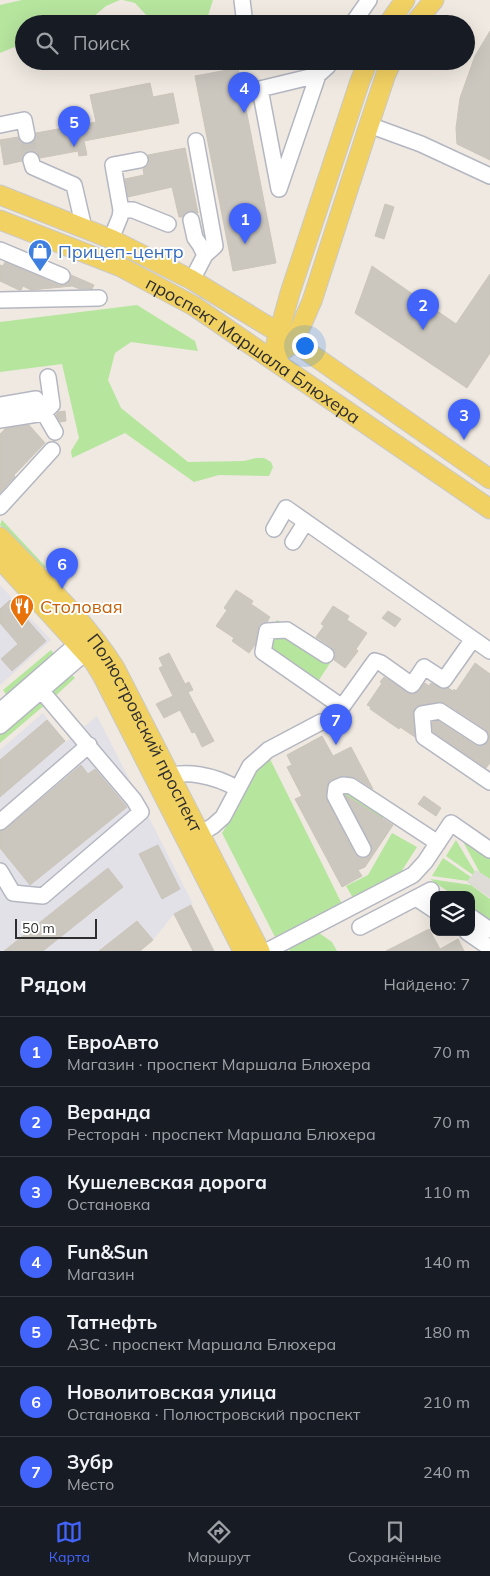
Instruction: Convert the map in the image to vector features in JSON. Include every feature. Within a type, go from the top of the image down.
[{"type":"main road","points":[[394,15],[405,0]]},
{"type":"main road","points":[[422,15],[434,0]]},
{"type":"main road","points":[[286,337],[364,70]]},
{"type":"main road","points":[[272,358],[312,301],[388,70]]},
{"type":"main road","name":"проспект Маршала Блюхера","points":[[0,195],[111,239],[192,280],[286,337],[490,479]]},
{"type":"main road","name":"проспект Маршала Блюхера","points":[[4,225],[121,267],[194,306],[490,509]]},
{"type":"main road","name":"Полюстровский проспект","points":[[1,547],[85,644],[260,951]]},
{"type":"main road","name":"Полюстровский проспект","points":[[194,838],[243,951]]},
{"type":"street","points":[[242,0],[244,15]]},
{"type":"street","points":[[358,15],[369,0]]},
{"type":"street","points":[[318,75],[279,189],[260,89],[318,75],[324,70]]},
{"type":"street","points":[[0,125],[24,120],[27,135]]},
{"type":"street","points":[[369,125],[421,144],[490,176]]},
{"type":"street","points":[[192,280],[204,255],[215,246],[196,141]]},
{"type":"street","points":[[31,160],[33,167],[74,185],[84,228]]},
{"type":"street","points":[[111,239],[121,210],[112,165],[140,160]]},
{"type":"street","points":[[121,210],[133,210],[168,224]]},
{"type":"street","points":[[190,220],[194,238],[200,245],[204,255]]},
{"type":"street","points":[[0,250],[62,276]]},
{"type":"street","points":[[0,300],[98,298]]},
{"type":"street","points":[[0,420],[44,413],[52,405],[48,377]]},
{"type":"street","points":[[0,405],[36,399],[55,432]]},
{"type":"street","points":[[0,507],[52,450]]},
{"type":"street","points":[[274,529],[286,508],[490,651]]},
{"type":"street","points":[[293,542],[306,523]]},
{"type":"street","points":[[326,655],[287,630],[266,631],[263,652],[342,707],[352,688],[375,661],[412,684],[424,667],[444,680],[472,639]]},
{"type":"street","points":[[0,726],[38,686],[85,644]]},
{"type":"street","points":[[0,711],[38,686]]},
{"type":"street","points":[[0,871],[13,893],[43,896],[141,812],[134,800],[38,686]]},
{"type":"street","points":[[480,737],[440,711],[422,714],[424,738],[489,774]]},
{"type":"street","points":[[194,838],[223,817],[250,766],[268,750],[321,722]]},
{"type":"street","points":[[0,822],[89,745]]},
{"type":"street","points":[[163,778],[178,774],[214,778],[238,789]]},
{"type":"street","points":[[363,849],[335,796],[336,788],[343,785],[351,786],[438,844]]},
{"type":"street","points":[[267,951],[413,875],[425,862],[451,823],[490,850]]},
{"type":"street","points":[[392,826],[406,835],[415,829]]},
{"type":"street","points":[[413,875],[434,891]]},
{"type":"street","points":[[360,927],[416,898],[430,894]]},
{"type":"street","points":[[416,898],[430,907]]},
{"type":"street","points":[[475,920],[490,930]]},
{"type":"street","points":[[473,936],[490,948]]},
{"type":"shaded area","points":[[0,585],[51,640],[0,685]]},
{"type":"shaded area","points":[[43,713],[66,742],[97,716],[193,904],[174,914],[153,940],[140,951],[0,951],[0,750]]},
{"type":"shaded area","points":[[476,870],[490,879],[490,898],[467,882]]},
{"type":"green space","points":[[22,0],[120,0],[106,6],[96,15],[15,15],[15,47],[0,53],[0,5]]},
{"type":"green space","points":[[123,0],[213,0],[208,15],[146,15],[135,3]]},
{"type":"green space","points":[[137,305],[195,341],[198,351],[131,342],[115,353],[108,380],[121,408],[188,462],[244,461],[264,458],[271,462],[273,467],[269,476],[219,475],[194,482],[125,433],[72,458],[71,451],[79,438],[62,364],[0,372],[0,322]]},
{"type":"green space","points":[[2,520],[46,567],[42,570],[0,525]]},
{"type":"green space","points":[[277,620],[334,657],[317,683],[260,645]]},
{"type":"green space","points":[[51,650],[56,656],[8,697],[3,690]]},
{"type":"green space","points":[[71,674],[75,678],[54,697],[50,692]]},
{"type":"green space","points":[[42,698],[47,703],[0,743],[0,734]]},
{"type":"green space","points":[[270,759],[342,904],[275,937],[222,833],[238,808],[255,770]]},
{"type":"green space","points":[[351,789],[385,815],[366,843],[341,797],[342,790]]},
{"type":"green space","points":[[392,833],[417,847],[401,872],[353,898],[346,886],[368,875]]},
{"type":"green space","points":[[460,836],[490,857],[490,879],[480,873]]},
{"type":"green space","points":[[456,840],[475,872],[473,875],[446,856]]},
{"type":"green space","points":[[443,858],[471,877],[468,881],[432,876]]},
{"type":"green space","points":[[430,879],[471,885],[490,899],[490,920],[475,910],[475,891],[447,891]]},
{"type":"green space","points":[[319,933],[332,942],[337,951],[290,951],[288,947]]},
{"type":"building","points":[[490,31],[490,160],[457,144],[456,128],[460,98],[470,70],[475,70],[475,56]]},
{"type":"building","points":[[227,70],[238,70],[276,263],[233,271],[195,76]]},
{"type":"building","points":[[150,83],[153,97],[173,93],[179,123],[84,141],[87,155],[79,156],[78,151],[40,158],[37,153],[29,151],[24,154],[22,161],[4,165],[0,140],[18,137],[20,142],[28,144],[34,142],[36,133],[96,122],[90,95]]},
{"type":"building","points":[[185,148],[198,213],[189,211],[182,217],[179,217],[172,187],[128,197],[125,179],[144,175],[143,169],[149,164],[148,155]]},
{"type":"building","points":[[385,204],[394,207],[384,239],[375,236]]},
{"type":"building","points":[[5,262],[59,285],[68,283],[71,275],[94,285],[92,289],[80,289],[72,286],[31,290],[23,286],[19,290],[0,281],[0,265],[3,266]]},
{"type":"building","points":[[372,266],[456,324],[490,274],[490,353],[467,388],[355,313]]},
{"type":"building","points":[[65,411],[66,421],[60,422],[56,415],[58,412]]},
{"type":"building","points":[[29,425],[45,443],[14,475],[15,477],[0,493],[0,434],[6,428]]},
{"type":"building","points":[[236,590],[253,601],[251,604],[270,617],[267,622],[259,626],[255,645],[249,653],[232,641],[234,638],[216,626],[227,610],[224,608]]},
{"type":"building","points":[[10,600],[46,641],[12,671],[1,659],[18,644],[0,623],[0,609]]},
{"type":"building","points":[[333,606],[349,616],[347,620],[367,633],[356,649],[358,651],[345,668],[334,660],[335,655],[331,647],[316,637],[324,626],[321,624]]},
{"type":"building","points":[[388,611],[401,619],[395,627],[382,618]]},
{"type":"building","points":[[169,653],[185,684],[189,682],[193,690],[188,692],[214,741],[202,747],[195,732],[192,733],[180,710],[164,718],[156,704],[173,696],[159,668],[163,666],[159,658]]},
{"type":"building","points":[[475,663],[490,674],[490,763],[486,768],[433,732],[432,722],[438,721],[475,745],[484,746],[488,742],[489,737],[485,729],[445,703],[438,702],[416,707],[413,714],[415,737],[400,727],[399,729],[367,705],[384,677],[411,694],[416,693],[425,683],[429,686],[431,683],[443,689],[448,688],[456,691]]},
{"type":"building","points":[[47,720],[65,741],[0,797],[0,760]]},
{"type":"building","points":[[322,736],[333,756],[351,747],[373,789],[356,778],[344,776],[332,780],[327,786],[327,800],[355,854],[362,858],[367,857],[371,854],[372,849],[345,795],[393,825],[365,867],[358,870],[362,876],[342,887],[295,799],[302,796],[287,767],[292,765],[287,755]]},
{"type":"building","points":[[81,765],[88,774],[95,769],[127,807],[30,885],[0,848],[0,831],[6,829]]},
{"type":"building","points":[[424,796],[441,808],[436,816],[418,804]]},
{"type":"building","points":[[158,845],[180,889],[162,899],[139,854]]},
{"type":"building","points":[[108,868],[123,887],[43,951],[4,951]]},
{"type":"building","points":[[191,905],[214,951],[193,951],[174,914]]},
{"type":"building","points":[[137,921],[153,940],[140,951],[99,951]]},
{"type":"building","points":[[429,929],[430,936],[433,936],[440,949],[458,939],[464,951],[386,951]]},
{"type":"tunnel","points":[[27,135],[31,160]]},
{"type":"place","name":"Fun&Sun","points":[[244,113]]},
{"type":"place","name":"Татнефть","points":[[74,147]]},
{"type":"place","name":"ЕвроАвто","points":[[245,244]]},
{"type":"place","name":"Прицеп-центр","points":[[40,272]]},
{"type":"place","name":"Веранда","points":[[423,330]]},
{"type":"place","name":"Кушелевская дорога","points":[[464,440]]},
{"type":"place","name":"Новолитовская улица","points":[[62,589]]},
{"type":"place","name":"Столовая","points":[[22,627]]},
{"type":"place","name":"Зубр","points":[[336,745]]}]
